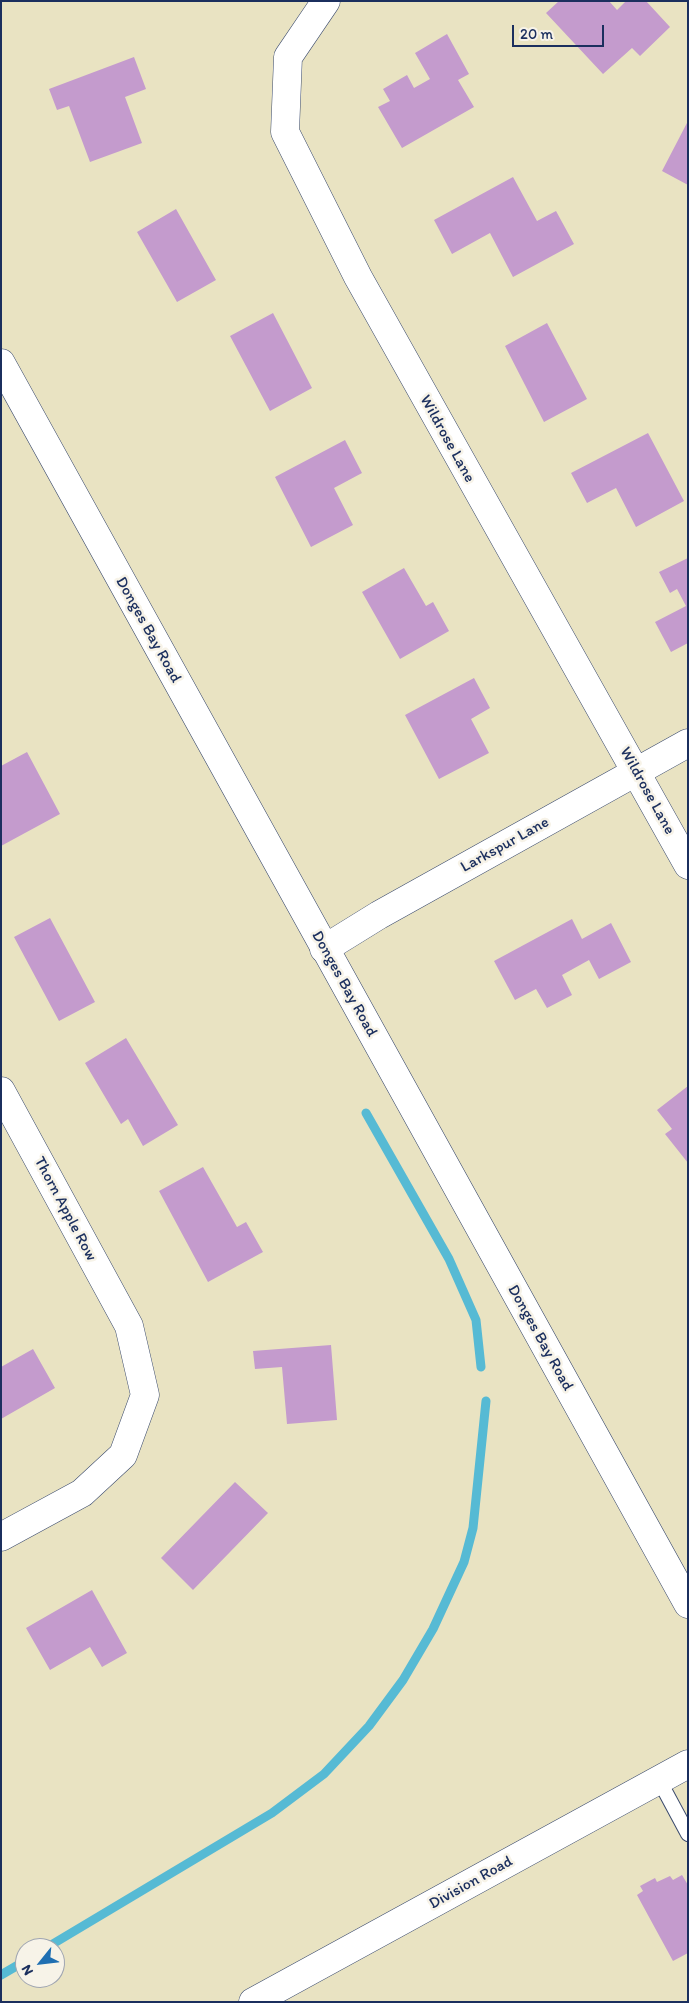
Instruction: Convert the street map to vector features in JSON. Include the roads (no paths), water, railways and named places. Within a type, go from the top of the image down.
[{"type":"street","name":"Wildrose Lane","points":[[326,1],[288,57],[285,132],[358,277],[505,542],[688,865]]},
{"type":"street","name":"Donges Bay Road","points":[[1,363],[688,1604]]},
{"type":"street","name":"Larkspur Lane","points":[[324,949],[378,915],[688,743]]},
{"type":"street","name":"Thorn Apple Row","points":[[1,1091],[129,1326],[145,1395],[123,1455],[82,1492],[1,1537]]},
{"type":"street","name":"Division Road","points":[[253,2002],[688,1764]]},
{"type":"lane","points":[[659,1780],[688,1834]]},
{"type":"waterway","points":[[366,1113],[449,1259],[476,1320],[481,1367]]},
{"type":"waterway","points":[[63,1938],[272,1813],[324,1774],[369,1726],[403,1680],[433,1629],[464,1562],[473,1528],[486,1401]]},
{"type":"waterway","points":[[1,1975],[15,1967]]}]
